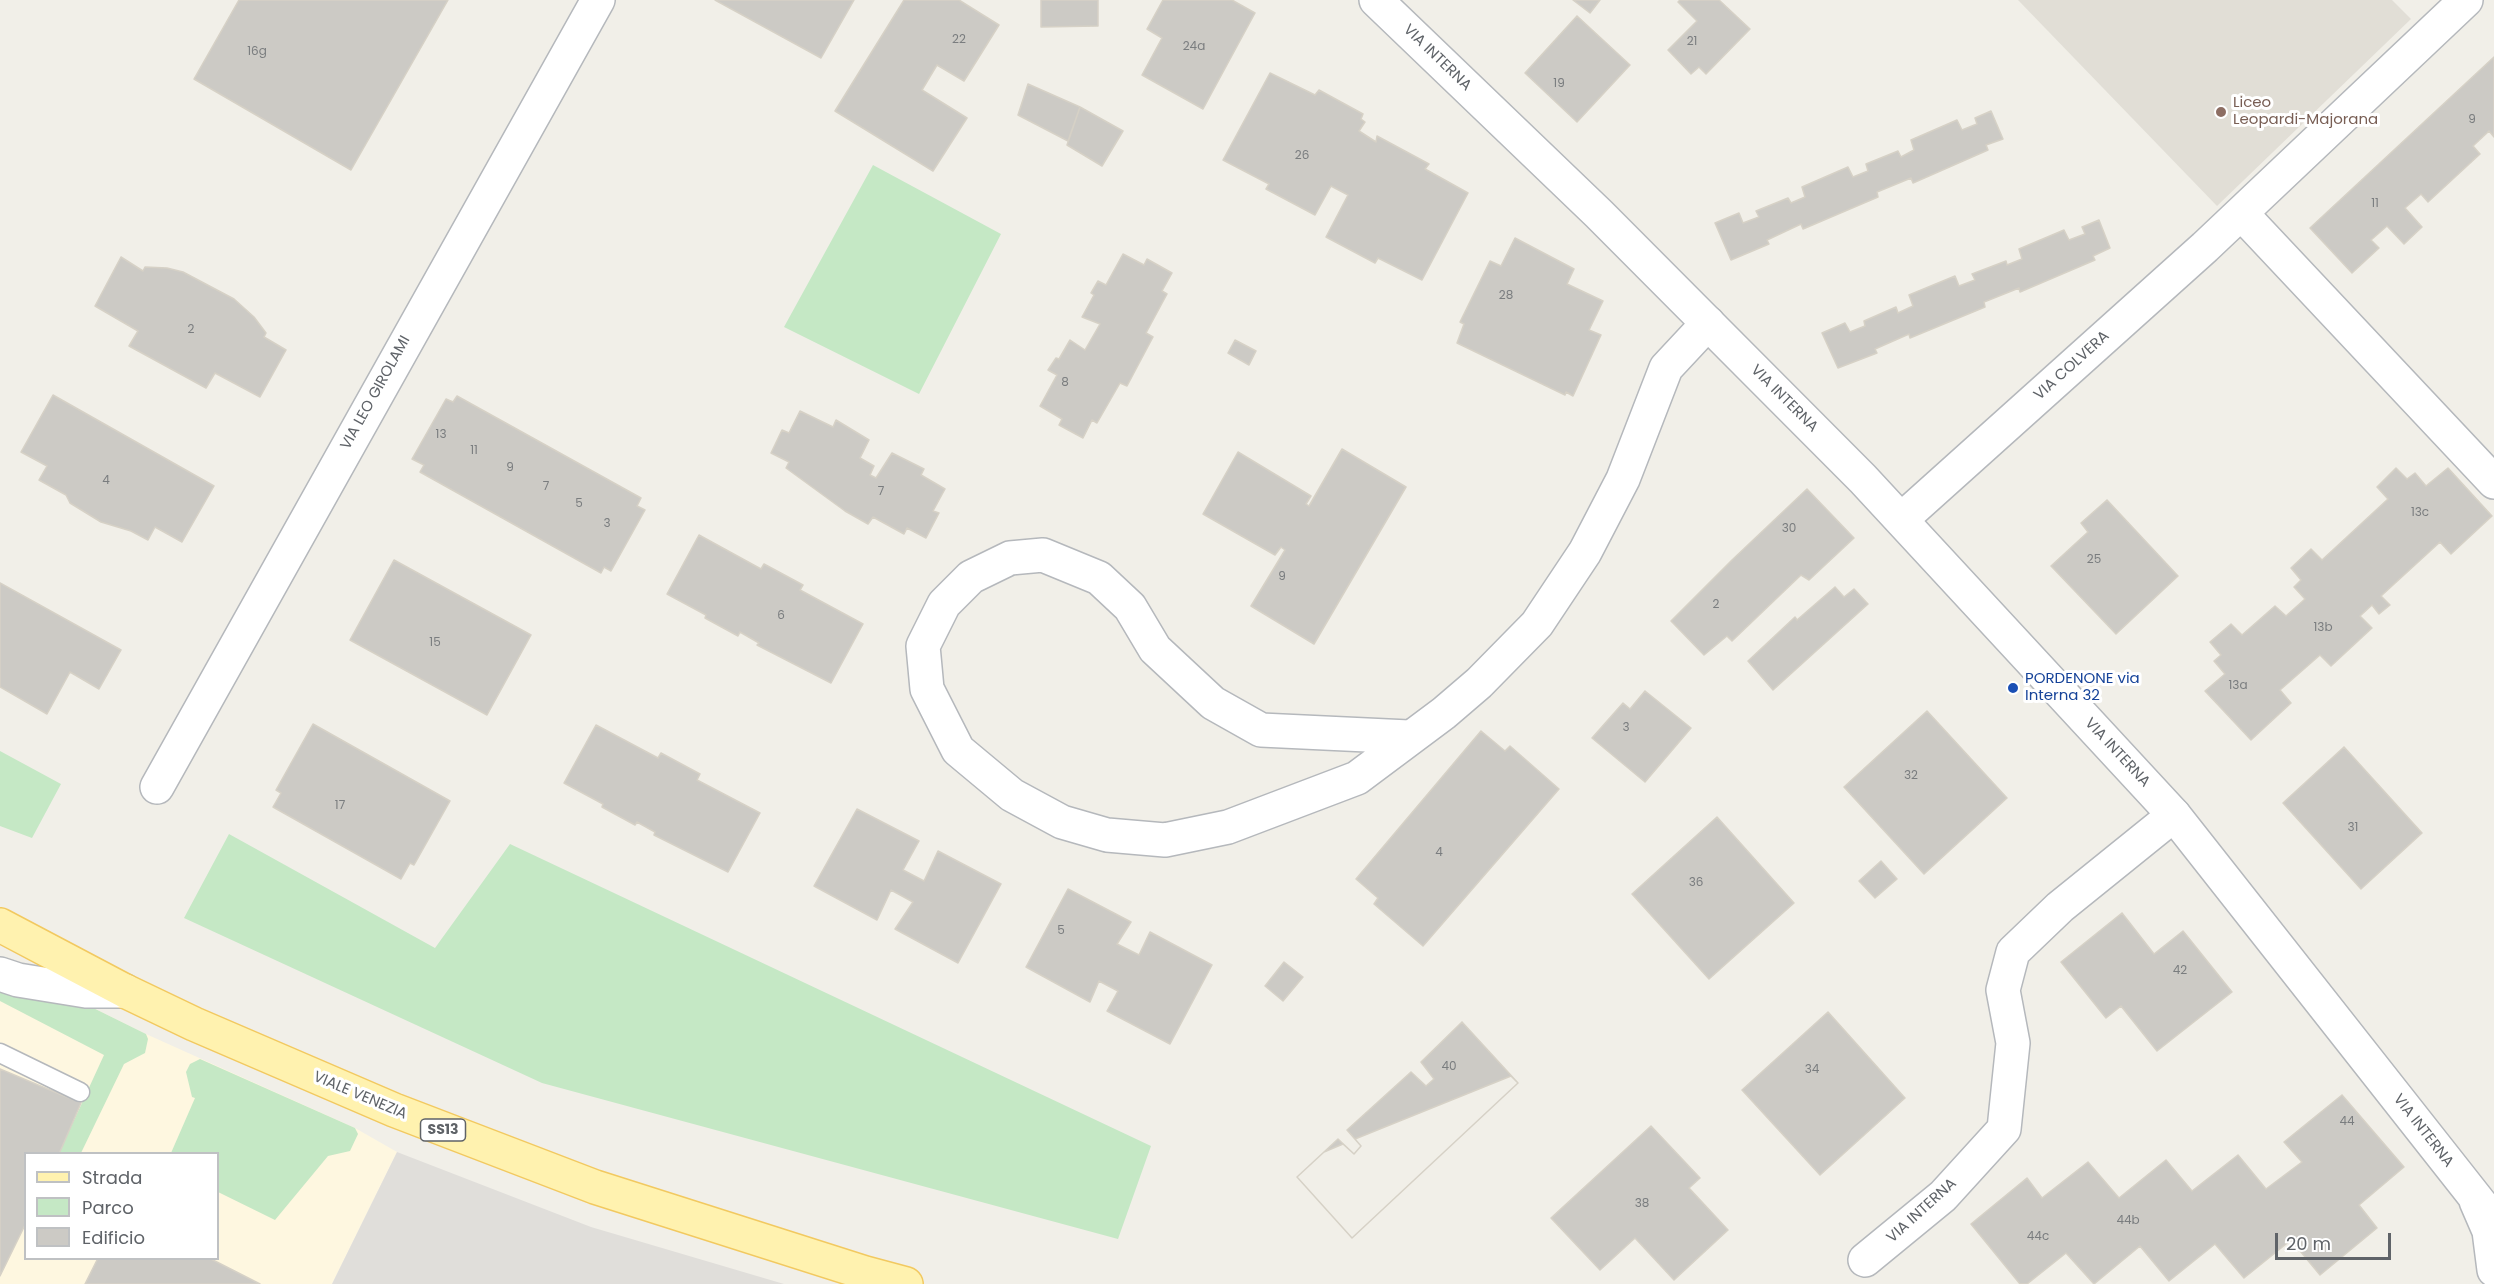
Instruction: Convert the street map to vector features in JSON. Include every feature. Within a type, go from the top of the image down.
[{"type":"main road","name":"VIALE VENEZIA","points":[[0,925],[125,991],[307,1074],[477,1143],[663,1210],[906,1284]]},
{"type":"street","name":"VIA LEO GIROLAMI","points":[[157,787],[598,0]]},
{"type":"street","name":"VIA COLVERA","points":[[1902,519],[2241,213],[2466,0]]},
{"type":"street","name":"VIA INTERNA","points":[[1385,3],[1599,214],[1902,519],[2174,815],[2494,1221]]},
{"type":"street","points":[[2241,213],[2494,482]]},
{"type":"street","points":[[1409,737],[1261,730],[1213,703],[1155,649],[1130,607],[1099,578],[1043,555],[1010,558],[971,577],[944,604],[923,646],[927,689],[958,750],[1012,795],[1062,822],[1107,835],[1165,840],[1228,827],[1357,778],[1479,683],[1537,624],[1585,552],[1623,479],[1666,368],[1708,323]]},
{"type":"street","name":"VIA INTERNA","points":[[1865,1260],[1943,1196],[2004,1129],[2013,1043],[2003,990],[2013,952],[2060,907],[2174,815]]},
{"type":"street","points":[[0,974],[18,980],[86,991],[125,991]]},
{"type":"street","points":[[2473,1194],[2489,1231],[2494,1271],[2493,1284]]},
{"type":"lane","points":[[0,1053],[80,1092]]},
{"type":"shaded area","name":"Liceo Leopardi-Majorana","points":[[2018,0],[2392,0],[2411,19],[2217,206]]},
{"type":"shaded area","points":[[0,984],[71,997],[146,1034],[355,1128],[397,1152],[332,1284],[0,1284]]},
{"type":"shaded area","points":[[397,1152],[591,1227],[784,1284],[332,1284]]},
{"type":"green space","points":[[873,165],[1001,234],[919,394],[784,327]]},
{"type":"green space","points":[[0,751],[61,784],[32,838],[0,826]]},
{"type":"green space","points":[[229,834],[435,948],[510,844],[1151,1146],[1118,1239],[542,1083],[184,918]]},
{"type":"green space","points":[[0,984],[71,997],[146,1034],[148,1039],[145,1053],[124,1064],[81,1152],[59,1152],[104,1055],[0,1001]]},
{"type":"green space","points":[[200,1059],[355,1128],[358,1134],[350,1151],[328,1156],[275,1220],[219,1192],[219,1152],[171,1152],[195,1098],[192,1097],[186,1072],[190,1064]]},
{"type":"building","points":[[239,0],[448,0],[351,170],[194,79]]},
{"type":"building","points":[[715,0],[854,0],[821,58]]},
{"type":"building","points":[[904,0],[959,0],[999,25],[964,81],[937,65],[922,90],[967,118],[933,171],[835,111]]},
{"type":"building","points":[[1041,0],[1098,0],[1098,26],[1041,27]]},
{"type":"building","points":[[1163,0],[1232,0],[1255,13],[1203,109],[1142,75],[1162,38],[1147,29]]},
{"type":"building","points":[[1573,0],[1600,0],[1590,13]]},
{"type":"building","points":[[1680,0],[1719,0],[1750,29],[1706,74],[1699,67],[1691,74],[1668,50],[1697,21],[1678,2]]},
{"type":"building","points":[[1577,16],[1630,65],[1577,122],[1525,73]]},
{"type":"building","points":[[2494,57],[2494,137],[2489,131],[2473,146],[2480,154],[2428,202],[2421,194],[2405,208],[2422,227],[2404,244],[2387,226],[2371,240],[2379,248],[2352,273],[2310,228]]},
{"type":"building","points":[[1270,73],[1315,95],[1319,90],[1363,114],[1361,119],[1365,122],[1359,131],[1376,142],[1377,136],[1429,164],[1425,169],[1468,193],[1422,280],[1378,258],[1375,263],[1326,237],[1348,195],[1331,186],[1315,215],[1266,189],[1269,184],[1223,160]]},
{"type":"building","points":[[1028,84],[1080,107],[1068,141],[1018,115]]},
{"type":"building","points":[[1080,107],[1123,131],[1102,166],[1067,145]]},
{"type":"building","points":[[1991,111],[2003,139],[1986,145],[1988,150],[1913,183],[1911,178],[1877,192],[1878,197],[1803,229],[1801,224],[1767,240],[1769,244],[1731,260],[1715,223],[1739,213],[1743,223],[1759,217],[1756,211],[1788,198],[1791,203],[1805,197],[1802,187],[1848,167],[1853,177],[1868,171],[1866,164],[1898,151],[1901,157],[1914,150],[1911,140],[1957,120],[1962,130],[1977,124],[1975,118]]},
{"type":"building","points":[[2099,220],[2110,248],[2093,256],[2095,260],[2020,292],[2019,288],[1984,302],[1985,307],[1910,338],[1909,334],[1875,349],[1877,353],[1838,368],[1822,333],[1845,323],[1850,332],[1865,326],[1864,321],[1896,307],[1898,313],[1913,306],[1909,295],[1955,276],[1959,286],[1975,280],[1972,274],[2006,261],[2007,265],[2022,259],[2019,249],[2064,230],[2069,240],[2085,234],[2082,227]]},
{"type":"building","points":[[1515,238],[1574,269],[1567,284],[1603,301],[1589,330],[1601,335],[1573,396],[1566,392],[1565,395],[1457,343],[1464,324],[1460,322],[1490,261],[1501,266]]},
{"type":"building","points":[[1123,254],[1144,265],[1147,259],[1172,273],[1162,291],[1167,294],[1146,333],[1153,337],[1127,386],[1120,383],[1097,423],[1092,420],[1083,438],[1059,425],[1062,419],[1040,406],[1057,375],[1048,370],[1056,358],[1059,359],[1070,340],[1085,350],[1100,324],[1082,317],[1094,295],[1091,293],[1098,281],[1106,285]]},
{"type":"building","points":[[121,257],[143,271],[145,267],[167,268],[183,272],[234,299],[254,317],[266,333],[264,337],[286,350],[260,397],[215,373],[206,388],[129,346],[138,331],[95,306]]},
{"type":"building","points":[[1235,340],[1256,351],[1249,365],[1228,353]]},
{"type":"building","points":[[53,395],[214,486],[182,542],[155,527],[148,540],[131,531],[101,522],[70,503],[66,495],[39,480],[47,466],[21,452]]},
{"type":"building","points":[[457,396],[641,498],[637,506],[645,510],[611,571],[604,567],[601,573],[420,472],[424,465],[412,459],[446,399],[453,402]]},
{"type":"building","points":[[800,411],[833,427],[836,420],[869,440],[860,458],[874,466],[870,475],[876,478],[892,453],[924,469],[921,475],[945,489],[933,511],[939,513],[926,538],[907,528],[904,534],[873,517],[868,524],[845,511],[786,468],[789,462],[771,453],[782,430],[789,433]]},
{"type":"building","points":[[1342,449],[1406,487],[1314,644],[1251,606],[1285,550],[1281,547],[1275,555],[1203,514],[1238,452],[1311,496],[1306,504],[1309,506]]},
{"type":"building","points":[[2396,468],[2407,479],[2415,473],[2426,486],[2448,468],[2492,516],[2451,554],[2440,542],[2381,596],[2390,605],[2379,614],[2372,605],[2360,616],[2372,628],[2331,666],[2320,655],[2280,690],[2291,703],[2251,740],[2205,691],[2225,674],[2214,661],[2221,655],[2210,642],[2231,624],[2242,635],[2275,606],[2286,616],[2305,599],[2294,587],[2301,580],[2291,568],[2311,549],[2322,560],[2388,499],[2377,487]]},
{"type":"building","points":[[1807,489],[1854,538],[1809,580],[1801,575],[1732,641],[1727,636],[1704,655],[1671,621]]},
{"type":"building","points":[[2107,500],[2178,576],[2116,634],[2051,566],[2088,532],[2081,523]]},
{"type":"building","points":[[699,535],[761,569],[764,564],[803,585],[800,590],[863,624],[831,683],[757,645],[759,643],[740,632],[738,636],[667,594]]},
{"type":"building","points":[[394,560],[531,635],[487,715],[350,640]]},
{"type":"building","points":[[0,583],[121,650],[99,689],[70,672],[47,714],[0,687]]},
{"type":"building","points":[[1835,587],[1844,597],[1854,589],[1868,604],[1773,690],[1748,661],[1795,617],[1797,620]]},
{"type":"building","points":[[1645,691],[1691,728],[1645,782],[1592,738],[1623,703],[1630,709]]},
{"type":"building","points":[[1927,711],[2007,798],[1924,874],[1844,787]]},
{"type":"building","points":[[313,724],[450,801],[414,865],[410,863],[401,879],[273,807],[281,793],[276,790]]},
{"type":"building","points":[[596,725],[658,758],[661,753],[700,774],[697,780],[760,813],[728,872],[654,835],[655,832],[637,822],[635,825],[564,783]]},
{"type":"building","points":[[1481,731],[1505,751],[1510,746],[1559,789],[1423,946],[1374,904],[1378,898],[1356,879]]},
{"type":"building","points":[[2344,747],[2422,833],[2361,889],[2283,803]]},
{"type":"building","points":[[857,809],[919,841],[903,870],[924,881],[938,851],[1001,884],[958,963],[895,929],[913,902],[891,890],[877,920],[814,886]]},
{"type":"building","points":[[1717,817],[1794,903],[1709,979],[1632,894]]},
{"type":"building","points":[[1881,861],[1897,879],[1875,898],[1859,881]]},
{"type":"building","points":[[1068,889],[1131,922],[1117,944],[1139,955],[1150,932],[1212,965],[1170,1044],[1107,1011],[1118,991],[1099,981],[1090,1002],[1026,967]]},
{"type":"building","points":[[2122,913],[2154,954],[2183,931],[2232,992],[2157,1051],[2121,1006],[2106,1018],[2061,962]]},
{"type":"building","points":[[1284,962],[1303,977],[1283,1001],[1265,986]]},
{"type":"building","points":[[1828,1012],[1905,1098],[1820,1175],[1742,1090]]},
{"type":"building","points":[[1462,1022],[1518,1083],[1352,1238],[1297,1177],[1324,1152],[1343,1144],[1354,1154],[1361,1146],[1347,1130],[1411,1072],[1426,1086],[1434,1079],[1421,1062]]},
{"type":"building","points":[[0,1069],[81,1103],[60,1152],[24,1152],[24,1227],[0,1276]]},
{"type":"building","points":[[1511,1076],[1518,1083],[1352,1238],[1297,1177],[1338,1139],[1354,1154],[1361,1146],[1355,1139]]},
{"type":"building","points":[[2342,1095],[2404,1167],[2359,1205],[2377,1228],[2320,1275],[2291,1240],[2244,1278],[2215,1244],[2169,1281],[2140,1246],[2094,1284],[2066,1253],[2027,1284],[2020,1284],[1971,1224],[2027,1178],[2042,1198],[2088,1162],[2119,1198],[2166,1160],[2192,1191],[2238,1155],[2266,1189],[2302,1162],[2284,1142]]},
{"type":"building","points":[[1651,1126],[1700,1178],[1689,1188],[1728,1230],[1674,1280],[1635,1238],[1600,1270],[1551,1218]]},
{"type":"building","points":[[97,1260],[213,1260],[260,1284],[85,1284]]},
{"type":"place","name":"Liceo Leopardi-Majorana","points":[[2221,112]]},
{"type":"place","name":"PORDENONE via Interna 32","points":[[2013,688]]}]
